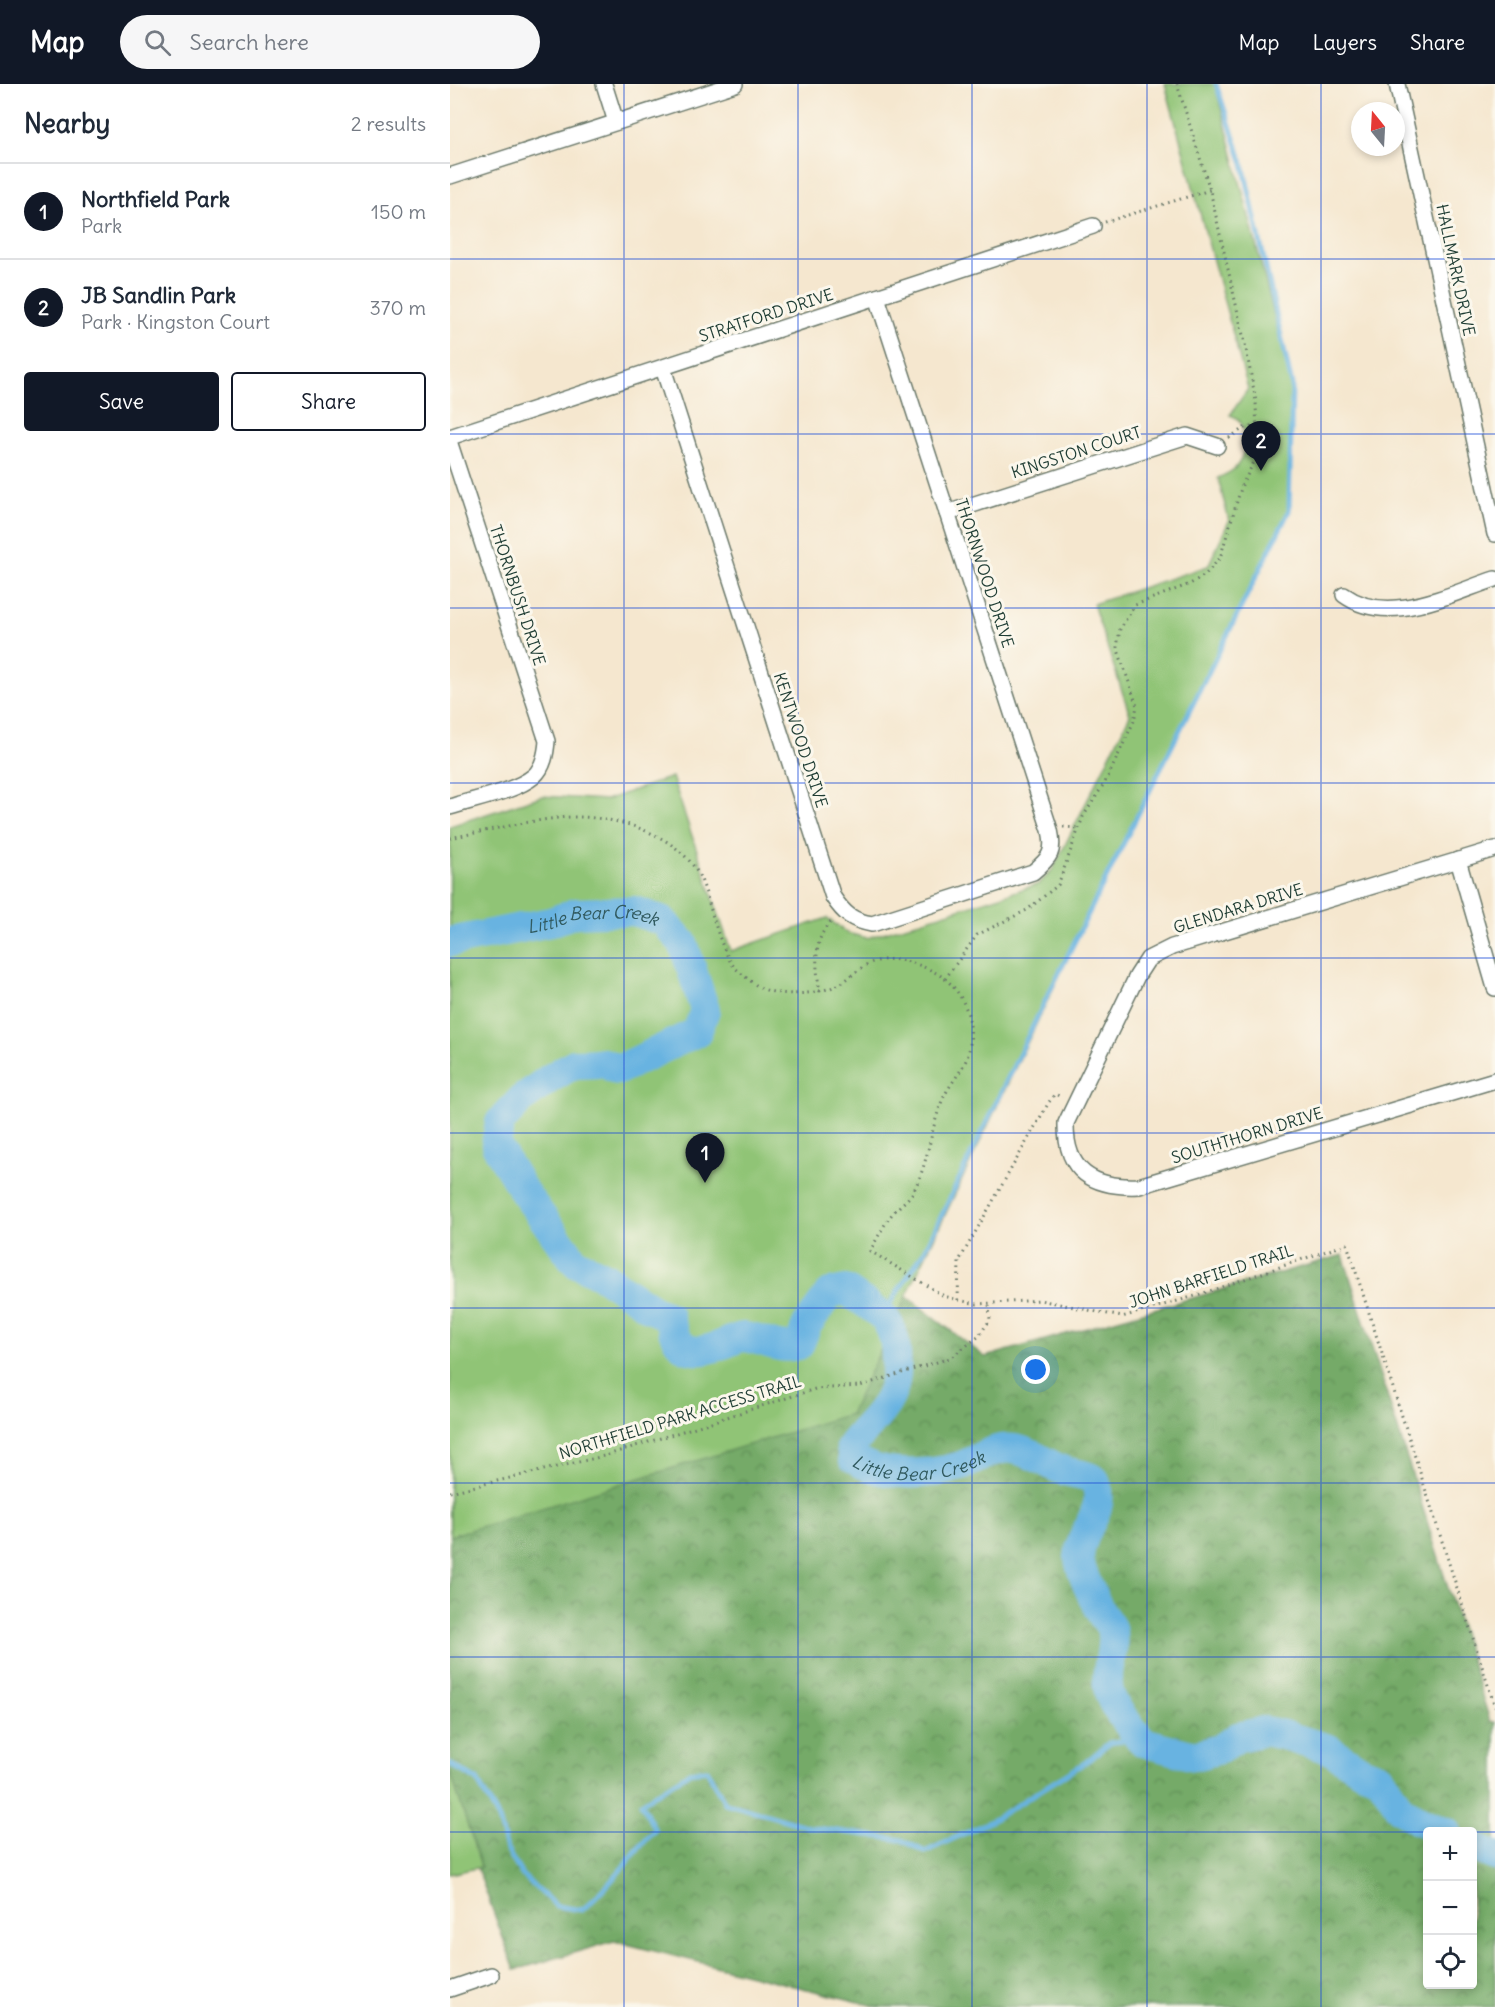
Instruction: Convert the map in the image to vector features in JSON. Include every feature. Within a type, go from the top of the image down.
[{"type":"street","points":[[604,84],[616,122]]},
{"type":"street","points":[[450,176],[735,84]]},
{"type":"street","name":"HALLMARK DRIVE","points":[[1397,84],[1495,534]]},
{"type":"street","name":"STRATFORD DRIVE","points":[[450,438],[1093,226]]},
{"type":"street","name":"THORNWOOD DRIVE","points":[[843,912],[858,922],[872,924],[1033,872],[1047,861],[1053,845],[877,297]]},
{"type":"street","name":"KENTWOOD DRIVE","points":[[663,368],[833,897],[843,912]]},
{"type":"street","name":"KINGSTON COURT","points":[[947,513],[1187,436],[1217,447]]},
{"type":"street","name":"THORNBUSH DRIVE","points":[[450,444],[547,741],[545,758],[536,774],[521,784],[450,807]]},
{"type":"street","points":[[1344,596],[1356,604],[1390,610],[1409,607],[1495,579]]},
{"type":"street","name":"GLENDARA DRIVE","points":[[1075,1104],[1137,976],[1148,959],[1160,951],[1495,849]]},
{"type":"street","points":[[1458,860],[1495,988]]},
{"type":"street","name":"SOUTHTHORN DRIVE","points":[[1075,1104],[1066,1123],[1066,1139],[1077,1168],[1095,1181],[1114,1187],[1139,1186],[1495,1080]]},
{"type":"street","points":[[450,1989],[491,1975]]},
{"type":"path","points":[[945,979],[977,935],[1027,910],[1058,885],[1083,817],[1107,779],[1134,721],[1137,706],[1117,647],[1120,629],[1135,605],[1190,584],[1205,575],[1220,558],[1242,485],[1254,462],[1257,426],[1256,401],[1245,344],[1210,190],[1177,84]]},
{"type":"path","points":[[1093,226],[1210,190]]},
{"type":"path","points":[[1217,447],[1244,428],[1257,426]]},
{"type":"path","name":"JOHN BARFIELD TRAIL","points":[[450,838],[559,817],[591,819],[634,826],[678,847],[692,863],[701,879],[732,965],[759,987],[785,994],[820,992],[842,983],[861,967],[877,960],[913,962],[945,979],[960,994],[967,1009],[970,1043],[966,1059],[944,1096],[934,1120],[924,1166],[912,1194],[893,1213],[870,1251],[944,1296],[977,1304],[1040,1300],[1122,1317],[1195,1296],[1347,1244],[1495,1707]]},
{"type":"path","points":[[820,992],[816,957],[820,941],[826,926],[843,912]]},
{"type":"path","points":[[958,1300],[959,1261],[1049,1102],[1055,1094],[1075,1104]]},
{"type":"path","name":"NORTHFIELD PARK ACCESS TRAIL","points":[[450,1492],[604,1456],[815,1389],[860,1386],[950,1358],[966,1349],[978,1337],[990,1320],[990,1304]]},
{"type":"green space","points":[[1165,84],[1215,84],[1292,385],[1289,511],[1118,853],[850,1414],[450,1536],[450,826],[542,796],[606,800],[672,777],[731,951],[827,918],[847,933],[867,938],[1039,884],[1053,869],[1130,715],[1093,604],[1208,566],[1229,521],[1218,478],[1235,468],[1245,447],[1241,424],[1237,418],[1230,415],[1248,389]]},
{"type":"green space","points":[[450,838],[856,1257],[985,1357],[1343,1255],[1490,1721],[1495,1722],[1495,2007],[879,2007],[614,1941],[515,1970],[450,1795]]},
{"type":"green space","points":[[450,1771],[481,1867],[450,1874]]},
{"type":"waterway","points":[[882,1316],[925,1250],[1045,1001],[1289,511],[1292,385],[1243,164],[1216,84]]},
{"type":"waterway","name":"Little Bear Creek","points":[[450,942],[551,922],[575,913],[634,911],[663,921],[683,943],[705,1010],[697,1032],[618,1070],[604,1063],[574,1064],[522,1099],[500,1122],[496,1145],[524,1192],[575,1262],[605,1277],[652,1309],[669,1317],[677,1339],[688,1349],[696,1351],[744,1337],[783,1347],[799,1345],[807,1325],[830,1293],[846,1290],[885,1319],[892,1332],[896,1353],[895,1383],[891,1395],[879,1414],[851,1446],[853,1458],[877,1469],[920,1473],[961,1466],[993,1451],[1013,1449],[1027,1452],[1065,1471],[1095,1480],[1098,1501],[1081,1546],[1080,1563],[1095,1601],[1111,1628],[1112,1644],[1108,1676],[1111,1699],[1143,1742],[1194,1756],[1220,1749],[1238,1737],[1265,1731],[1287,1736],[1329,1749],[1361,1770],[1380,1777],[1400,1808],[1418,1820],[1435,1827]]},
{"type":"waterway","points":[[450,1764],[477,1780],[499,1819],[507,1850],[522,1875],[556,1906],[582,1910],[602,1891],[655,1830],[641,1803],[690,1772],[707,1770],[725,1803],[809,1827],[902,1840],[925,1852],[991,1821],[1086,1762],[1109,1743],[1133,1739],[1143,1742]]},
{"type":"waterway","name":"Little Bear Creek","points":[[1477,1848],[1495,1856]]},
{"type":"place","name":"JB Sandlin Park","points":[[1261,471]]},
{"type":"place","name":"Northfield Park","points":[[705,1183]]}]
